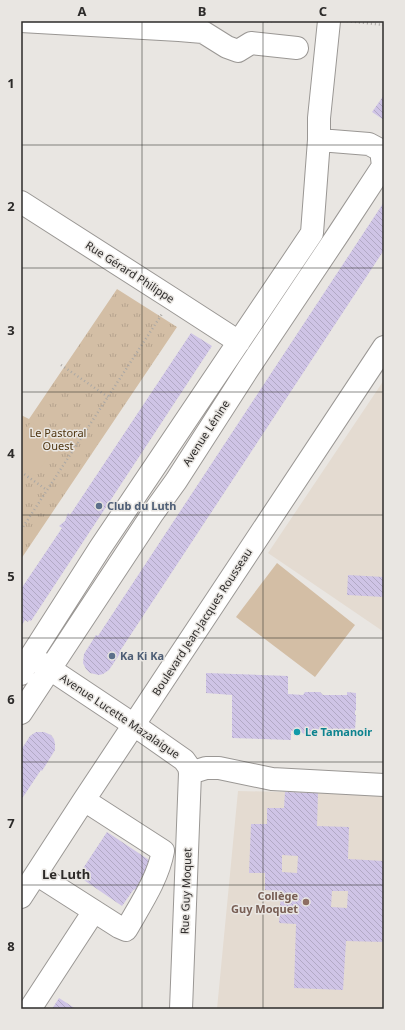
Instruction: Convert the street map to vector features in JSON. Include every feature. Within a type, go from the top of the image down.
[{"type":"street","points":[[21,21],[203,32],[227,47],[238,51],[251,43],[297,48]]},
{"type":"street","points":[[24,660],[312,233],[319,140],[319,118],[329,21]]},
{"type":"street","points":[[319,140],[369,144],[382,151]]},
{"type":"street","name":"Avenue Lénine","points":[[21,713],[153,513],[176,481],[248,369],[383,166],[382,151]]},
{"type":"street","name":"Rue Gérard Philippe","points":[[21,202],[238,342]]},
{"type":"street","name":"Boulevard Jean-Jacques Rousseau","points":[[21,897],[384,347]]},
{"type":"street","name":"Avenue Lucette Mazalaigue","points":[[24,660],[50,669],[134,725],[184,760],[189,767],[190,773]]},
{"type":"street","points":[[190,773],[206,768],[219,768],[272,779],[384,785]]},
{"type":"street","name":"Rue Guy Moquet","points":[[181,1009],[190,773]]},
{"type":"street","points":[[36,874],[126,930],[156,874],[163,851],[84,800]]},
{"type":"street","points":[[30,1009],[94,911]]},
{"type":"path","points":[[263,21],[274,21]]},
{"type":"path","points":[[344,21],[384,25]]},
{"type":"path","points":[[21,530],[171,298]]},
{"type":"path","points":[[61,365],[108,397]]},
{"type":"path","points":[[21,472],[47,490]]},
{"type":"shaded area","points":[[384,380],[384,632],[268,553]]},
{"type":"shaded area","name":"Collège Guy Moquet","points":[[238,791],[384,795],[384,1009],[217,1009]]},
{"type":"green space","name":"Le Pastoral Ouest","points":[[117,289],[177,327],[21,559],[21,415],[29,419]]},
{"type":"green space","points":[[31,422],[59,441],[35,476],[21,467],[21,436]]},
{"type":"green space","points":[[277,563],[355,625],[315,677],[236,617]]},
{"type":"building","points":[[384,95],[384,120],[372,112]]},
{"type":"building","points":[[384,202],[384,250],[120,651],[121,652],[109,670],[99,675],[90,673],[83,663],[84,654],[96,635],[98,636]]},
{"type":"building","points":[[191,333],[212,346],[31,621],[29,620],[28,622],[25,620],[22,625],[21,589],[62,528],[59,526],[65,521],[68,513],[70,515]]},
{"type":"building","points":[[348,575],[384,577],[384,597],[347,595]]},
{"type":"building","points":[[206,673],[288,676],[288,694],[303,695],[305,692],[320,692],[323,695],[347,695],[347,692],[356,693],[355,730],[312,729],[312,733],[310,735],[291,731],[291,740],[232,738],[232,695],[206,693]]},
{"type":"building","points":[[36,732],[44,732],[51,735],[54,739],[55,750],[21,800],[21,750],[30,736]]},
{"type":"building","points":[[285,792],[318,793],[317,826],[349,827],[348,859],[384,861],[384,942],[346,941],[343,990],[294,988],[296,924],[279,923],[281,891],[265,890],[265,873],[249,873],[251,824],[267,824],[267,808],[284,808]],"holes":[[[282,855],[298,856],[297,873],[282,872]],[[332,891],[348,891],[347,908],[331,907]]]},
{"type":"building","points":[[107,832],[152,862],[140,879],[143,880],[136,891],[134,889],[122,906],[78,876]]},
{"type":"building","points":[[59,998],[76,1009],[52,1009]]},
{"type":"place","name":"Club du Luth","points":[[99,506]]},
{"type":"place","name":"Ka Ki Ka","points":[[112,656]]},
{"type":"place","name":"Le Tamanoir","points":[[297,732]]},
{"type":"place","name":"Collège Guy Moquet","points":[[306,902]]},
{"type":"district","name":"Le Luth","points":[[66,874]]}]
